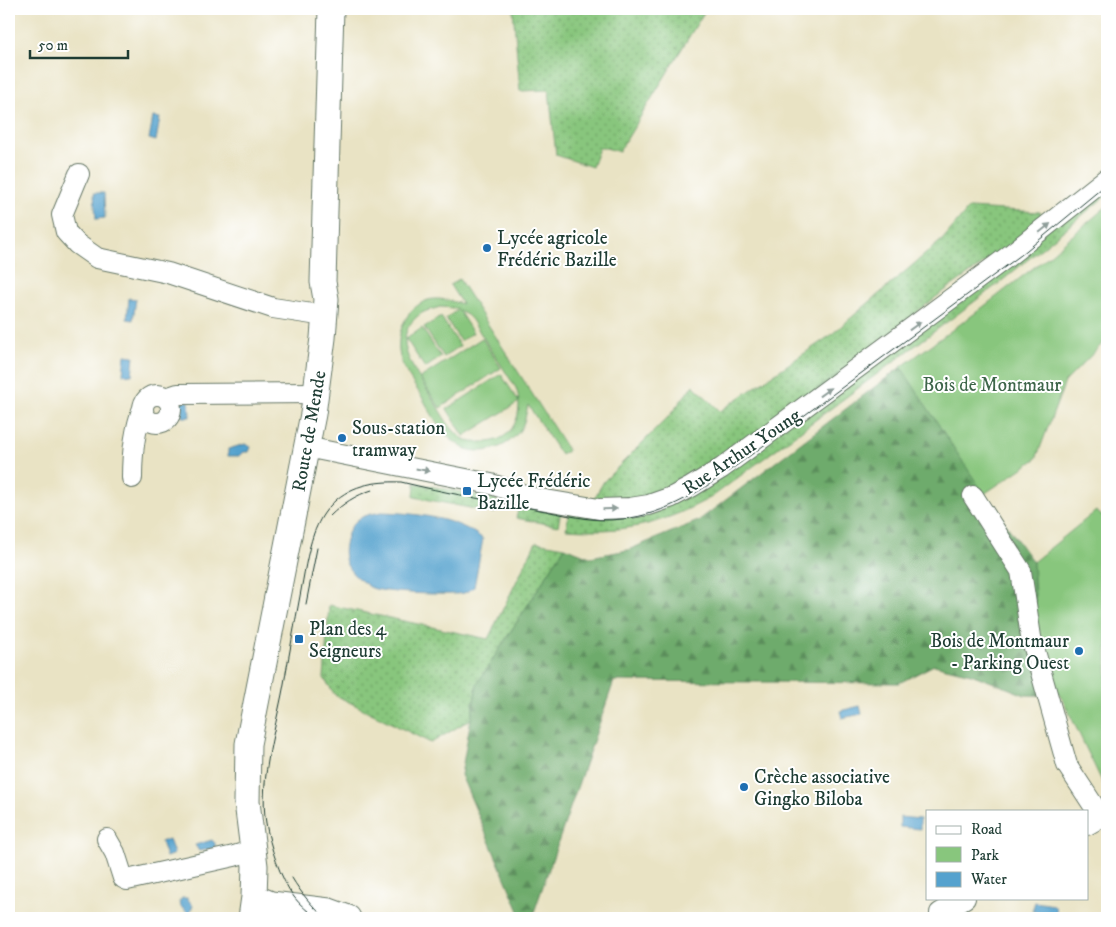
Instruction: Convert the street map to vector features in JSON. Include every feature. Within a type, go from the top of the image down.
[{"type":"main road","name":"Route de Mende","points":[[331,9],[324,266],[325,316],[316,393],[248,744],[247,802],[255,866],[252,907],[271,904],[329,911],[348,918]]},
{"type":"street","points":[[79,174],[62,215],[66,232],[77,244],[96,258],[168,273],[273,308],[325,316]]},
{"type":"street","name":"Rue Arthur Young","points":[[306,447],[491,484],[534,498],[580,507],[599,509],[649,505],[672,497],[692,487],[722,468],[1006,258],[1107,178]]},
{"type":"street","points":[[132,478],[138,420],[146,400],[153,395],[166,398],[178,394],[316,393]]},
{"type":"street","points":[[973,496],[1021,571],[1031,637],[1067,765],[1101,816],[1088,824]]},
{"type":"street","points":[[107,839],[115,853],[122,878],[127,880],[253,850]]},
{"type":"street","points":[[940,910],[961,900]]},
{"type":"green space","points":[[513,9],[706,9],[619,152],[599,148],[592,167],[556,155],[549,90],[520,91]]},
{"type":"green space","points":[[1107,182],[1107,195],[998,284],[712,497],[675,515],[642,525],[607,530],[566,529],[570,509],[649,509]]},
{"type":"green space","name":"Bois de Montmaur","points":[[1107,206],[1107,339],[1065,382],[1036,459],[984,494],[901,367],[1046,258]]},
{"type":"green space","points":[[969,208],[1040,212],[1045,221],[940,294],[819,388],[735,449],[666,493],[627,503],[591,504],[604,481],[670,415],[693,385],[720,411],[831,335],[943,239]]},
{"type":"green space","points":[[459,279],[568,450],[561,455],[528,405],[523,424],[515,436],[503,445],[489,450],[474,451],[463,448],[443,431],[435,419],[403,367],[400,357],[399,340],[408,316],[420,304],[436,299],[462,304],[450,285]],"holes":[[[440,307],[458,310],[446,318],[460,341],[473,333],[459,311],[472,320],[516,388],[519,407],[517,416],[514,425],[502,438],[478,442],[470,442],[462,438],[447,422],[412,366],[405,344],[406,333],[411,322],[426,311]]]},
{"type":"green space","points":[[441,317],[460,346],[444,357],[424,327]]},
{"type":"green space","points":[[422,328],[441,357],[425,368],[406,339]]},
{"type":"green space","points":[[482,338],[501,368],[440,408],[420,378]]},
{"type":"green space","points":[[901,367],[984,494],[1033,562],[1036,636],[1056,696],[1025,695],[971,674],[934,665],[899,683],[614,681],[532,918],[522,918],[461,775],[477,684],[565,547],[590,557],[628,550],[698,521]]},
{"type":"green space","points":[[501,374],[519,402],[464,436],[447,409]]},
{"type":"green space","points":[[415,483],[497,499],[495,513],[414,497]]},
{"type":"green space","points":[[520,503],[561,511],[558,526],[516,518]]},
{"type":"green space","points":[[1096,511],[1107,520],[1107,792],[1063,700],[1045,677],[1038,644],[1033,562]]},
{"type":"green space","points":[[536,542],[565,547],[477,684],[471,719],[431,743],[335,695],[324,678],[329,605],[488,639]]},
{"type":"water","points":[[153,117],[160,118],[156,141],[149,139]]},
{"type":"water","points":[[94,193],[104,193],[105,218],[96,219]]},
{"type":"water","points":[[129,298],[136,299],[133,320],[127,319]]},
{"type":"water","points":[[125,355],[134,356],[132,375],[123,374]]},
{"type":"water","points":[[189,401],[190,417],[182,417],[181,402]]},
{"type":"water","points":[[245,444],[251,447],[249,452],[244,452],[240,456],[228,456],[228,449]]},
{"type":"water","points":[[381,512],[420,515],[448,521],[483,539],[474,587],[465,593],[457,594],[403,593],[372,588],[357,578],[349,569],[345,559],[344,553],[348,533],[358,519]]},
{"type":"water","points":[[860,706],[862,714],[842,718],[840,711]]},
{"type":"water","points":[[900,817],[920,819],[920,829],[900,827]]},
{"type":"water","points":[[169,839],[174,854],[166,857],[161,842]]},
{"type":"water","points":[[212,840],[215,843],[215,848],[199,851],[195,845]]},
{"type":"water","points":[[182,898],[187,898],[193,906],[189,914],[180,906],[179,902]]},
{"type":"water","points":[[1035,902],[1054,905],[1057,911],[1053,915],[1032,911]]},
{"type":"tram line","points":[[316,918],[294,897],[280,871],[270,842],[264,806],[270,750],[309,548],[320,519],[336,500],[353,489],[362,486],[381,482],[401,482],[468,497],[600,520],[638,517],[669,506],[713,482],[740,463],[1021,255],[1107,184]]},
{"type":"tram line","points":[[330,516],[350,500],[372,490]]},
{"type":"tram line","points":[[306,604],[317,548]]},
{"type":"tram line","points":[[292,878],[307,899],[325,918]]},
{"type":"place","name":"Lycée agricole Frédéric Bazille","points":[[487,248]]},
{"type":"place","name":"Sous-station tramway","points":[[342,438]]},
{"type":"place","name":"Lycée Frédéric Bazille","points":[[467,491]]},
{"type":"place","name":"Plan des 4 Seigneurs","points":[[299,639]]},
{"type":"place","name":"Bois de Montmaur - Parking Ouest","points":[[1079,651]]},
{"type":"place","name":"Crèche associative Gingko Biloba","points":[[744,787]]}]
